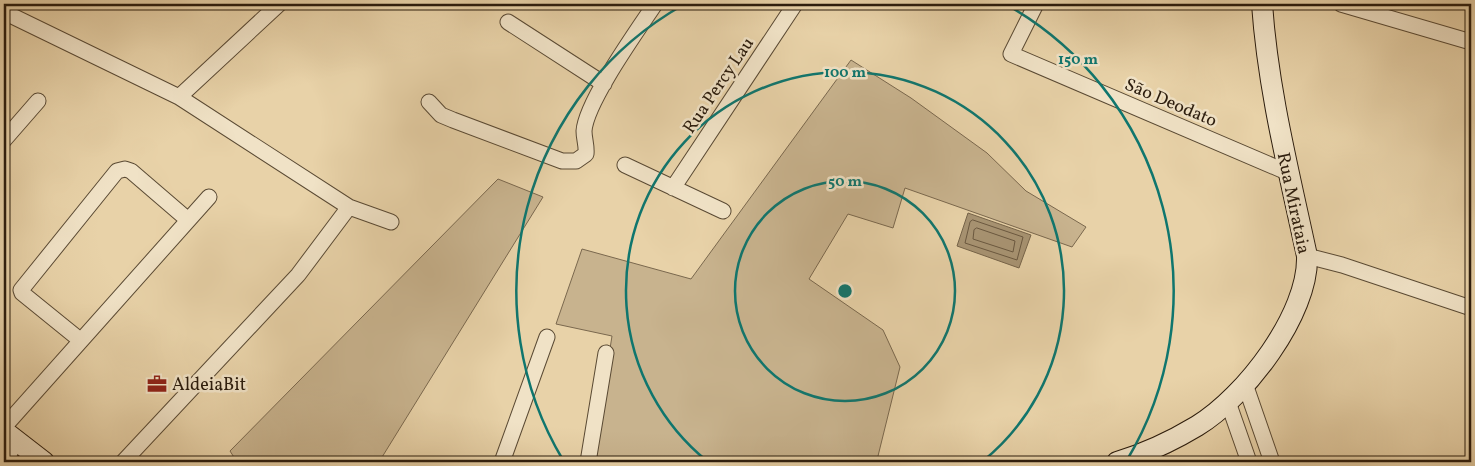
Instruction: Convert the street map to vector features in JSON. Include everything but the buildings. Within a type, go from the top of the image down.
[{"type":"street","points":[[179,97],[279,4]]},
{"type":"street","points":[[429,102],[442,115],[454,120],[562,161],[576,161],[586,154],[587,145],[584,131],[604,84],[655,4]]},
{"type":"street","name":"Rua Percy Lau","points":[[673,188],[795,4]]},
{"type":"street","name":"São Deodato","points":[[1036,4],[1012,54],[1289,173]]},
{"type":"street","name":"Rua Mirataia","points":[[1117,462],[1155,448],[1198,426],[1228,402],[1245,384],[1286,327],[1307,273],[1306,256],[1273,103],[1266,54],[1262,4]]},
{"type":"street","points":[[1341,4],[1471,42]]},
{"type":"street","points":[[4,12],[179,97],[349,207],[392,222]]},
{"type":"street","points":[[508,22],[604,84]]},
{"type":"street","points":[[4,140],[38,101]]},
{"type":"street","points":[[625,165],[723,211]]},
{"type":"street","points":[[80,340],[22,294],[21,290],[117,171],[125,169],[131,171],[188,220]]},
{"type":"street","points":[[5,462],[8,433],[80,340],[209,197]]},
{"type":"street","points":[[123,462],[298,275],[349,207]]},
{"type":"street","points":[[1306,256],[1342,264],[1471,308]]},
{"type":"street","points":[[502,462],[547,337]]},
{"type":"street","points":[[588,462],[606,353]]},
{"type":"street","points":[[1245,384],[1272,462]]},
{"type":"street","points":[[1228,402],[1249,462]]},
{"type":"street","points":[[8,433],[44,462]]},
{"type":"shaded area","points":[[851,60],[911,98],[987,153],[1026,191],[1086,227],[1072,247],[905,188],[893,228],[848,214],[809,279],[883,330],[900,367],[875,462],[592,462],[612,336],[556,324],[582,249],[691,279]]},
{"type":"shaded area","points":[[498,179],[543,197],[379,462],[237,462],[230,451]]},
{"type":"water","points":[[968,213],[1031,235],[1019,268],[957,246]]},
{"type":"place","name":"AldeiaBit","points":[[157,384]]}]
